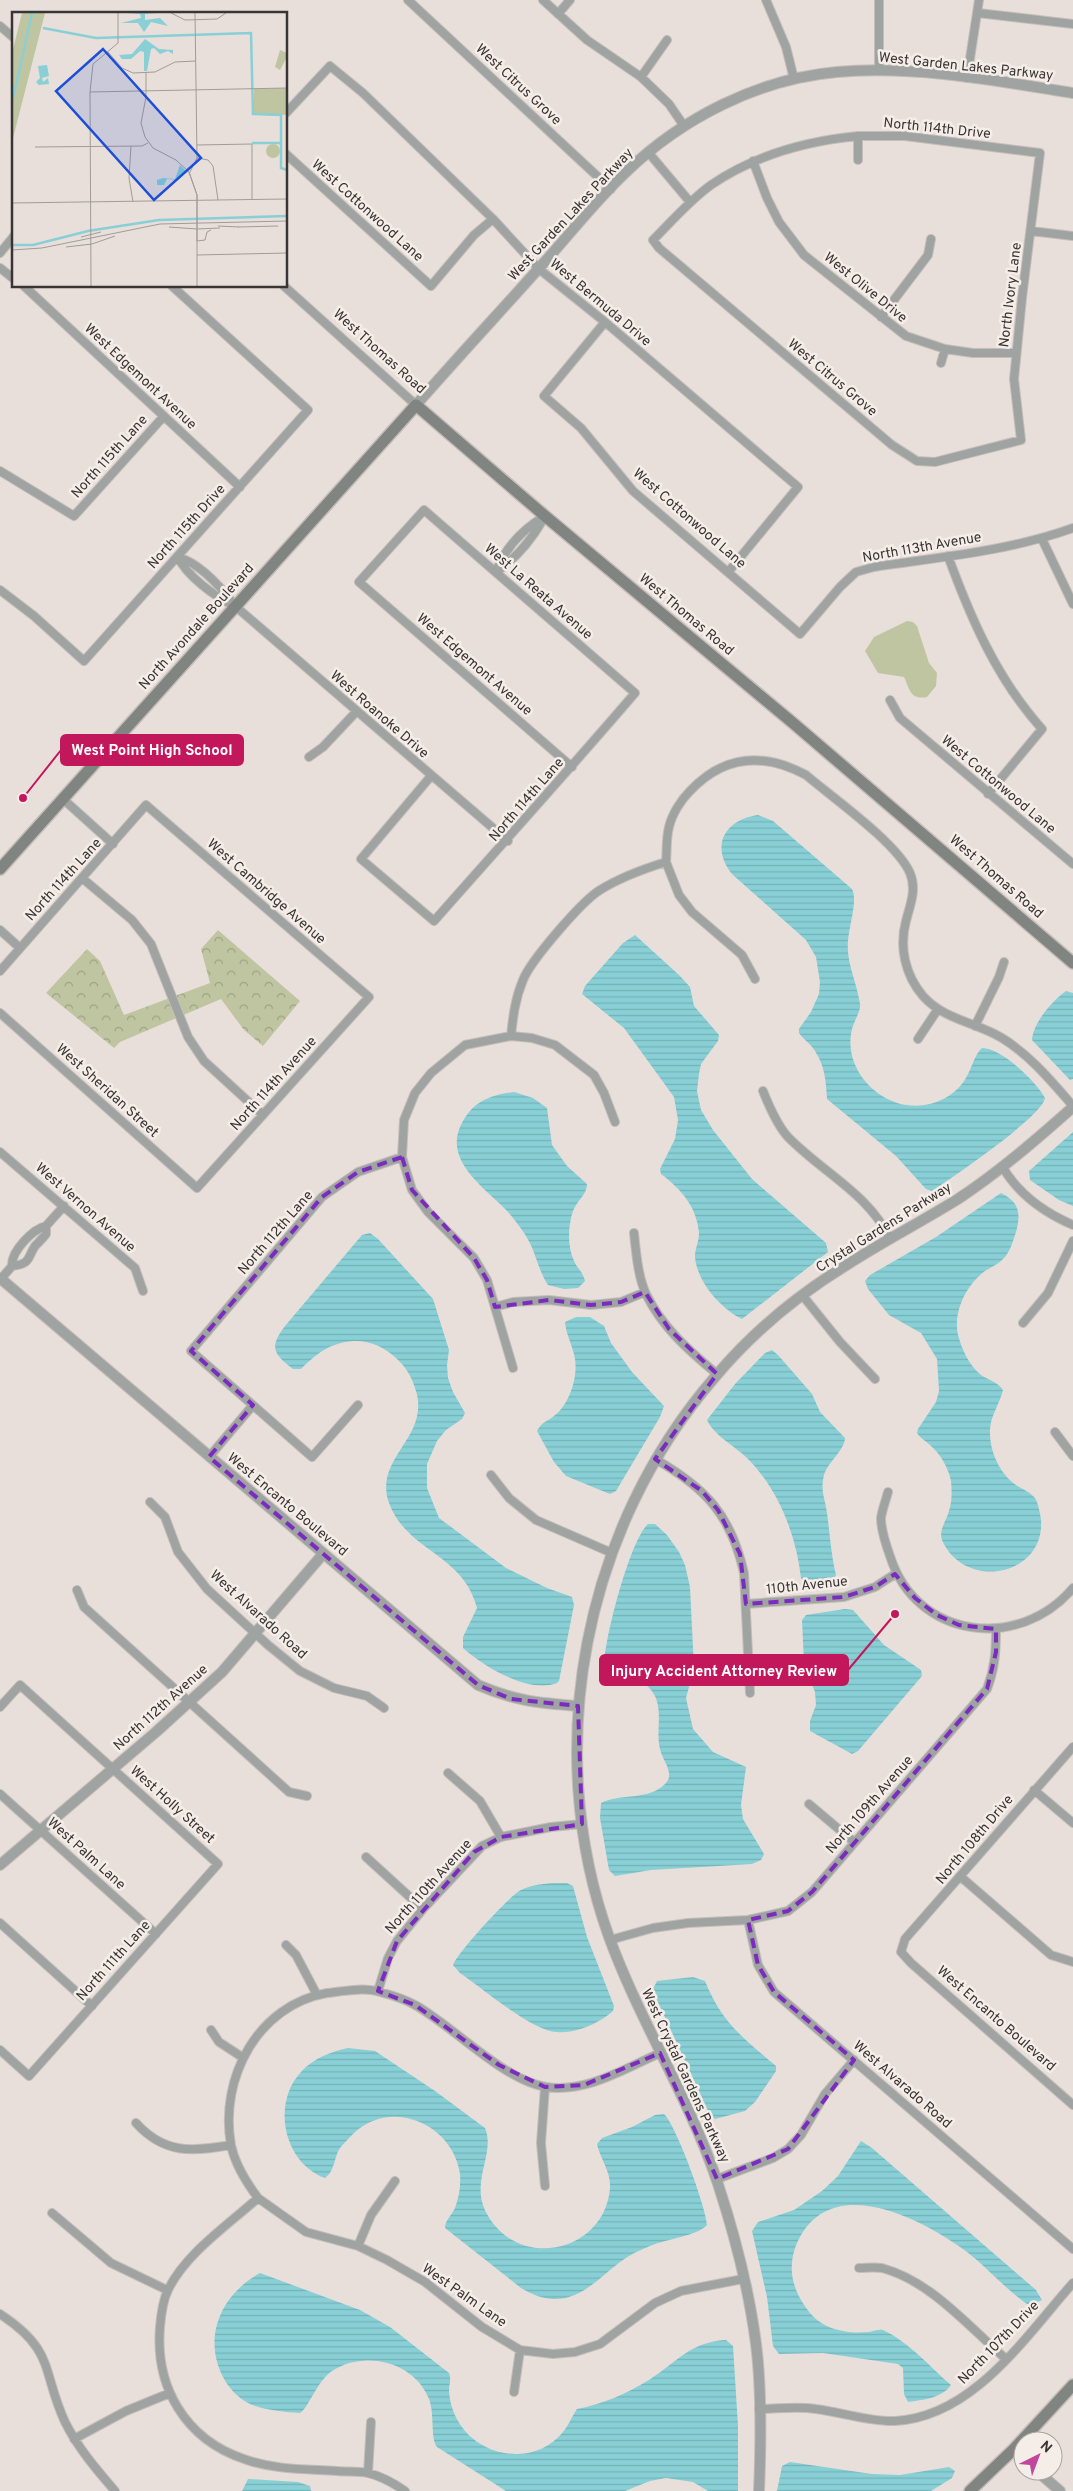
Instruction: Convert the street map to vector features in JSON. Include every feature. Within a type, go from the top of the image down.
[{"type":"main road","name":"West Thomas Road","points":[[416,405],[1073,962]]},
{"type":"main road","name":"North Avondale Boulevard","points":[[0,869],[416,405]]},
{"type":"main road","points":[[1030,2431],[1073,2384]]},
{"type":"main road","points":[[970,2491],[1013,2450]]},
{"type":"street","name":"West Citrus Grove","points":[[408,0],[611,189]]},
{"type":"street","points":[[542,0],[587,40],[641,77],[670,104],[684,126]]},
{"type":"street","points":[[558,14],[570,0]]},
{"type":"street","points":[[766,0],[786,47],[794,79]]},
{"type":"street","points":[[879,0],[879,70]]},
{"type":"street","points":[[967,78],[979,0]]},
{"type":"street","points":[[978,13],[1073,24]]},
{"type":"street","points":[[0,26],[12,36]]},
{"type":"street","points":[[641,77],[667,40]]},
{"type":"street","name":"West Bermuda Drive","points":[[288,111],[330,66],[363,94],[493,218],[539,269],[605,322],[798,487],[729,571]]},
{"type":"street","name":"West Garden Lakes Parkway","points":[[416,405],[611,189],[648,152],[684,126],[735,99],[794,79],[836,72],[879,70],[967,78],[1073,92]]},
{"type":"street","points":[[858,136],[858,160]]},
{"type":"street","name":"North 114th Drive","points":[[653,240],[690,202],[712,185],[754,161],[816,141],[858,136],[905,136],[1040,153]]},
{"type":"street","points":[[648,152],[690,202]]},
{"type":"street","name":"North Ivory Lane","points":[[1021,440],[1014,378],[1040,153]]},
{"type":"street","name":"West Cottonwood Lane","points":[[288,156],[431,286],[474,235],[493,218]]},
{"type":"street","name":"West Olive Drive","points":[[754,161],[767,198],[788,236],[815,265],[880,317],[906,336],[945,349],[973,353],[1016,353]]},
{"type":"street","points":[[1031,231],[1073,236]]},
{"type":"street","points":[[0,253],[12,238]]},
{"type":"street","points":[[880,317],[928,255],[931,239]]},
{"type":"street","name":"West Citrus Grove","points":[[653,240],[659,248],[884,438],[916,461],[935,462],[1021,440]]},
{"type":"street","points":[[0,268],[12,277]]},
{"type":"street","name":"West Edgemont Avenue","points":[[26,288],[240,487]]},
{"type":"street","name":"North 115th Drive","points":[[0,590],[34,616],[84,661],[308,410],[174,288]]},
{"type":"street","name":"West Thomas Road","points":[[286,288],[416,405]]},
{"type":"street","name":"West Cottonwood Lane","points":[[605,322],[544,396],[581,428],[633,490],[800,634]]},
{"type":"street","points":[[941,363],[945,349]]},
{"type":"street","name":"North 115th Lane","points":[[0,471],[74,516],[164,416]]},
{"type":"street","name":"West La Reata Avenue","points":[[359,582],[424,510],[635,693]]},
{"type":"street","points":[[496,572],[502,556],[529,526],[545,516]]},
{"type":"street","name":"North 113th Avenue","points":[[800,634],[840,587],[856,572],[874,566],[948,556],[1042,539],[1073,528]]},
{"type":"street","points":[[1042,539],[1073,604]]},
{"type":"street","points":[[948,556],[970,615],[987,649],[1020,704],[1042,729],[988,794]]},
{"type":"street","name":"West Roanoke Drive","points":[[178,557],[182,565],[219,598],[235,606],[508,841]]},
{"type":"street","name":"West Edgemont Avenue","points":[[359,582],[572,767]]},
{"type":"street","name":"North 114th Lane","points":[[431,776],[361,859],[434,921],[508,841],[635,693]]},
{"type":"street","name":"West Cottonwood Lane","points":[[890,700],[900,718],[988,794],[1071,859]]},
{"type":"street","points":[[310,756],[323,747],[356,712]]},
{"type":"street","points":[[755,979],[742,955],[692,912],[679,895],[666,862],[669,826],[681,800],[699,781],[716,769],[738,761],[764,760],[788,766],[806,775],[898,853],[911,875],[913,888],[905,923],[902,952],[910,976],[922,995],[938,1010],[1002,1038],[1029,1058],[1073,1106]]},
{"type":"street","points":[[62,799],[113,844]]},
{"type":"street","name":"North 114th Lane","points":[[0,971],[146,805]]},
{"type":"street","name":"West Cambridge Avenue","points":[[146,805],[369,997]]},
{"type":"street","points":[[511,1036],[515,1004],[524,978],[551,939],[597,891],[631,872],[666,862]]},
{"type":"street","points":[[82,878],[132,920],[150,944],[188,1038],[204,1061],[264,1115]]},
{"type":"street","points":[[0,930],[20,948]]},
{"type":"street","points":[[975,1026],[999,977],[1004,962]]},
{"type":"street","name":"North 114th Avenue","points":[[198,1188],[369,997]]},
{"type":"street","points":[[918,1039],[938,1010]]},
{"type":"street","name":"West Sheridan Street","points":[[0,1013],[198,1188]]},
{"type":"street","points":[[513,1368],[487,1280],[474,1258],[428,1212],[412,1190],[402,1157],[404,1120],[416,1093],[431,1073],[465,1045],[511,1036],[532,1038],[555,1045],[594,1075],[604,1093],[615,1122]]},
{"type":"street","points":[[763,1091],[769,1107],[787,1136],[861,1198],[884,1226],[890,1239]]},
{"type":"street","name":"Crystal Gardens Parkway","points":[[578,1706],[593,1616],[612,1553],[631,1506],[655,1459],[681,1419],[717,1374],[778,1314],[846,1265],[960,1197],[1002,1166],[1073,1106]]},
{"type":"street","name":"West Vernon Avenue","points":[[0,1152],[135,1268],[143,1291]]},
{"type":"street","name":"North 112th Lane","points":[[253,1405],[192,1350],[322,1197],[358,1172],[402,1157]]},
{"type":"street","points":[[1002,1166],[1009,1179],[1028,1198],[1045,1211],[1073,1225]]},
{"type":"street","points":[[0,1279],[12,1266],[14,1253],[40,1228],[46,1226],[64,1206]]},
{"type":"street","points":[[12,1266],[23,1264],[29,1259],[34,1247],[46,1234],[46,1226]]},
{"type":"street","points":[[634,1233],[645,1292],[669,1329],[689,1351],[717,1374]]},
{"type":"street","points":[[26,1241],[34,1247]]},
{"type":"street","points":[[1022,1323],[1048,1293],[1073,1241]]},
{"type":"street","name":"West Encanto Boulevard","points":[[0,1279],[478,1685],[511,1699],[532,1703],[578,1706]]},
{"type":"street","points":[[494,1308],[513,1302],[549,1300],[591,1304],[621,1302],[645,1292]]},
{"type":"street","points":[[803,1296],[840,1342],[875,1379]]},
{"type":"street","points":[[209,1457],[253,1405],[312,1457],[358,1405]]},
{"type":"street","points":[[1055,1432],[1073,1456]]},
{"type":"street","points":[[655,1459],[681,1474],[702,1491],[718,1510],[730,1530],[740,1554],[744,1573],[750,1693]]},
{"type":"street","points":[[491,1475],[509,1498],[536,1520],[612,1553]]},
{"type":"street","points":[[888,1492],[881,1519],[895,1574],[914,1598],[936,1615],[959,1625],[996,1629],[1035,1619],[1059,1603],[1073,1588]]},
{"type":"street","name":"West Alvarado Road","points":[[150,1502],[164,1517],[178,1552],[207,1590],[256,1634],[300,1671],[334,1688],[368,1696],[384,1708]]},
{"type":"street","name":"North 112th Avenue","points":[[0,1865],[189,1703],[222,1672],[323,1554]]},
{"type":"street","name":"110th Avenue","points":[[746,1604],[844,1597],[875,1587],[895,1574]]},
{"type":"street","points":[[77,1590],[84,1607],[189,1703],[289,1792],[307,1796]]},
{"type":"street","name":"North 109th Avenue","points":[[610,1940],[653,1928],[688,1923],[748,1920],[788,1911],[812,1892],[987,1688],[993,1672],[996,1652],[996,1629]]},
{"type":"street","name":"West Holly Street","points":[[0,1707],[20,1685],[218,1864]]},
{"type":"street","name":"West Crystal Gardens Parkway","points":[[578,1706],[577,1768],[582,1824],[596,1898],[610,1940],[660,2053],[690,2114],[717,2179],[735,2238],[756,2344],[759,2409],[759,2491]]},
{"type":"street","name":"North 108th Drive","points":[[901,1952],[906,1939],[1073,1747]]},
{"type":"street","points":[[448,1773],[480,1801],[490,1815],[501,1838]]},
{"type":"street","points":[[1034,1790],[1073,1823]]},
{"type":"street","name":"West Palm Lane","points":[[0,1794],[156,1934]]},
{"type":"street","points":[[809,1804],[854,1842]]},
{"type":"street","name":"North 110th Avenue","points":[[378,1991],[391,1950],[423,1909],[474,1852],[501,1838],[551,1827],[582,1824]]},
{"type":"street","points":[[366,1857],[423,1909]]},
{"type":"street","name":"North 111th Lane","points":[[0,2050],[30,2076],[218,1864]]},
{"type":"street","points":[[960,1877],[1051,1954],[1073,1962]]},
{"type":"street","name":"West Alvarado Road","points":[[748,1920],[758,1965],[774,1992],[1073,2248]]},
{"type":"street","points":[[0,1923],[92,2006]]},
{"type":"street","points":[[286,1945],[296,1955],[317,1995]]},
{"type":"street","name":"West Encanto Boulevard","points":[[901,1952],[911,1963],[1073,2104]]},
{"type":"street","points":[[405,2491],[368,2473],[274,2468],[243,2459],[215,2446],[198,2434],[183,2416],[170,2393],[158,2351],[160,2319],[167,2290],[191,2258],[258,2198],[241,2174],[231,2145],[230,2090],[242,2058],[259,2034],[278,2015],[293,2004],[317,1995],[342,1991],[378,1991],[415,2005],[498,2065],[545,2087],[584,2085],[660,2053]]},
{"type":"street","points":[[211,2030],[219,2042],[242,2058]]},
{"type":"street","points":[[717,2179],[774,2158],[788,2149],[801,2135],[825,2094],[854,2060]]},
{"type":"street","points":[[545,2087],[541,2142],[545,2186]]},
{"type":"street","points":[[136,2123],[149,2138],[181,2151],[231,2145]]},
{"type":"street","points":[[358,2246],[371,2215],[395,2181]]},
{"type":"street","name":"West Palm Lane","points":[[258,2198],[306,2232],[358,2246],[425,2282],[482,2327],[520,2350],[553,2354],[575,2352],[600,2344],[655,2303],[681,2291],[744,2279]]},
{"type":"street","points":[[52,2213],[111,2263],[167,2290]]},
{"type":"street","points":[[859,2268],[881,2268],[912,2281],[945,2305],[1006,2359]]},
{"type":"street","name":"North 107th Drive","points":[[759,2409],[813,2408],[893,2421],[914,2418],[960,2401],[982,2384],[1073,2284]]},
{"type":"street","points":[[0,2314],[19,2326],[38,2348],[46,2362],[64,2420],[74,2439],[115,2491]]},
{"type":"street","points":[[514,2392],[520,2350]]},
{"type":"street","points":[[74,2439],[126,2411],[170,2393]]},
{"type":"street","points":[[368,2473],[371,2422]]},
{"type":"street","points":[[1049,2481],[1060,2491]]},
{"type":"highlighted area","points":[[402,1157],[412,1190],[474,1258],[487,1280],[495,1307],[549,1300],[591,1305],[621,1302],[645,1292],[669,1329],[717,1374],[655,1459],[702,1491],[718,1510],[740,1554],[746,1604],[844,1597],[875,1587],[895,1574],[915,1598],[937,1615],[959,1625],[996,1629],[996,1652],[987,1689],[812,1892],[788,1911],[748,1920],[758,1965],[774,1992],[854,2060],[788,2149],[717,2179],[660,2053],[584,2085],[545,2087],[499,2065],[415,2005],[378,1991],[397,1941],[474,1852],[501,1837],[582,1824],[578,1706],[511,1699],[478,1685],[209,1457],[253,1405],[191,1351],[322,1197],[358,1172]]},
{"type":"green space","points":[[907,621],[913,622],[917,626],[929,663],[937,673],[936,686],[927,697],[917,697],[911,693],[904,677],[878,673],[865,651],[874,637]]},
{"type":"green space","points":[[218,930],[300,1001],[263,1046],[244,1030],[221,999],[120,1042],[114,1048],[46,993],[87,949],[100,961],[124,1015],[210,983],[201,949]]},
{"type":"water","points":[[758,815],[773,821],[852,889],[854,906],[848,949],[860,1007],[850,1041],[851,1053],[855,1064],[867,1084],[876,1092],[897,1103],[920,1106],[934,1103],[948,1096],[960,1086],[982,1048],[990,1049],[1018,1067],[1041,1091],[1045,1098],[1029,1119],[975,1161],[932,1191],[926,1189],[896,1156],[827,1099],[821,1062],[799,1033],[799,1029],[811,1012],[819,994],[820,982],[816,957],[806,940],[733,875],[722,855],[724,837],[729,829],[746,818]]},
{"type":"water","points":[[635,935],[690,987],[694,1006],[719,1035],[718,1041],[701,1064],[697,1091],[701,1110],[713,1130],[752,1179],[826,1243],[828,1252],[742,1319],[718,1301],[705,1284],[696,1265],[695,1256],[699,1233],[695,1215],[687,1199],[661,1174],[660,1169],[675,1139],[678,1120],[674,1097],[624,1028],[582,994],[585,986],[623,943]]},
{"type":"water","points":[[1066,991],[1073,993],[1073,1079],[1070,1080],[1032,1040],[1033,1033],[1044,1013]]},
{"type":"water","points":[[514,1092],[533,1098],[547,1108],[552,1145],[567,1166],[587,1184],[587,1188],[573,1211],[569,1229],[572,1255],[585,1281],[578,1288],[564,1289],[548,1285],[524,1233],[508,1212],[478,1183],[461,1161],[457,1148],[457,1135],[468,1114],[479,1103],[491,1097]]},
{"type":"water","points":[[1073,1132],[1073,1206],[1059,1200],[1030,1180],[1029,1171]]},
{"type":"water","points":[[1001,1193],[1013,1201],[1016,1206],[1018,1224],[1016,1231],[1006,1256],[978,1277],[967,1291],[957,1317],[958,1335],[964,1352],[973,1367],[1003,1390],[990,1429],[993,1453],[1000,1468],[1010,1480],[1035,1498],[1041,1520],[1039,1538],[1031,1553],[1020,1563],[1005,1570],[988,1572],[972,1568],[957,1560],[945,1546],[941,1537],[942,1528],[951,1504],[951,1481],[941,1457],[917,1433],[936,1402],[939,1391],[937,1359],[921,1333],[889,1315],[868,1289],[865,1281],[870,1275],[936,1237]]},
{"type":"water","points":[[370,1233],[378,1239],[433,1299],[449,1350],[448,1378],[453,1392],[465,1413],[462,1419],[446,1430],[437,1441],[427,1464],[427,1488],[439,1518],[506,1568],[547,1588],[572,1597],[574,1605],[559,1681],[557,1683],[533,1685],[520,1682],[482,1663],[463,1648],[463,1637],[477,1608],[470,1590],[460,1575],[408,1532],[397,1519],[389,1503],[386,1487],[388,1473],[415,1422],[418,1407],[416,1391],[404,1366],[387,1351],[365,1342],[353,1341],[337,1344],[318,1354],[301,1369],[293,1369],[277,1354],[275,1345],[285,1326],[362,1235]]},
{"type":"water","points":[[576,1317],[590,1317],[604,1326],[611,1343],[632,1372],[664,1406],[660,1417],[616,1491],[610,1494],[566,1476],[554,1462],[537,1431],[564,1405],[574,1382],[575,1359],[565,1322]]},
{"type":"water","points":[[772,1350],[812,1394],[820,1412],[845,1438],[842,1447],[826,1470],[822,1486],[836,1575],[832,1582],[823,1585],[805,1584],[801,1578],[799,1561],[790,1529],[776,1497],[757,1469],[746,1457],[719,1435],[707,1420],[735,1384],[765,1353]]},
{"type":"water","points":[[648,1524],[655,1524],[667,1535],[679,1552],[685,1565],[690,1587],[694,1668],[686,1698],[693,1729],[713,1752],[746,1767],[741,1805],[743,1819],[764,1854],[761,1860],[752,1864],[651,1870],[615,1876],[609,1870],[600,1818],[601,1803],[617,1798],[651,1793],[665,1784],[669,1776],[669,1771],[660,1749],[658,1704],[651,1690],[641,1681],[604,1667],[608,1636],[619,1591],[634,1549]]},
{"type":"water","points":[[845,1609],[853,1610],[884,1645],[921,1670],[922,1676],[858,1751],[852,1754],[810,1731],[810,1721],[816,1705],[815,1692],[804,1663],[802,1620],[806,1615]]},
{"type":"water","points":[[567,1883],[573,1886],[587,1937],[614,2006],[613,2011],[594,2023],[572,2031],[557,2032],[547,2030],[521,2017],[460,1973],[453,1965],[473,1937],[515,1894],[526,1888],[538,1885]]},
{"type":"water","points":[[693,1977],[705,1981],[718,2008],[726,2019],[776,2066],[776,2071],[755,2102],[745,2111],[715,2119],[711,2117],[657,2000],[653,1989],[657,1981]]},
{"type":"water","points":[[348,2048],[375,2051],[435,2091],[485,2128],[488,2138],[481,2180],[482,2202],[487,2214],[501,2232],[519,2243],[538,2248],[558,2247],[577,2240],[593,2228],[605,2210],[610,2188],[609,2176],[597,2144],[602,2138],[632,2127],[655,2115],[664,2114],[676,2133],[690,2167],[702,2202],[707,2225],[696,2232],[634,2253],[593,2284],[569,2297],[550,2299],[527,2291],[445,2228],[446,2222],[458,2200],[460,2174],[455,2156],[446,2141],[418,2121],[402,2117],[385,2118],[368,2123],[353,2134],[340,2148],[331,2172],[325,2178],[311,2170],[300,2160],[291,2146],[286,2131],[286,2100],[292,2085],[301,2072],[317,2059]]},
{"type":"water","points":[[861,2141],[872,2148],[1036,2290],[1042,2300],[1030,2306],[967,2252],[926,2226],[902,2215],[878,2208],[853,2205],[831,2209],[812,2221],[797,2243],[792,2262],[793,2280],[804,2305],[816,2319],[837,2330],[869,2332],[883,2330],[902,2341],[951,2385],[943,2393],[932,2398],[908,2402],[904,2394],[903,2368],[898,2364],[823,2353],[779,2354],[773,2346],[767,2297],[752,2231],[758,2222],[794,2210],[822,2191],[838,2176]]},
{"type":"water","points":[[260,2273],[360,2310],[390,2327],[449,2373],[450,2401],[458,2421],[467,2434],[493,2450],[508,2454],[523,2454],[538,2450],[551,2443],[563,2432],[577,2409],[614,2398],[632,2390],[693,2349],[726,2340],[733,2346],[738,2426],[738,2491],[708,2491],[693,2482],[666,2478],[650,2481],[625,2491],[506,2491],[437,2447],[434,2438],[431,2405],[422,2386],[400,2368],[387,2363],[359,2361],[332,2371],[322,2381],[300,2413],[266,2409],[248,2403],[233,2391],[222,2375],[217,2360],[216,2331],[226,2304],[235,2292]]},
{"type":"water","points":[[790,2462],[872,2474],[900,2475],[949,2467],[955,2471],[952,2478],[931,2491],[777,2491],[782,2466]]},
{"type":"water","points":[[248,2479],[298,2482],[310,2486],[311,2491],[242,2491]]},
{"type":"place","name":"West Point High School","points":[[23,798]]},
{"type":"place","name":"Injury Accident Attorney Review","points":[[895,1614]]}]
